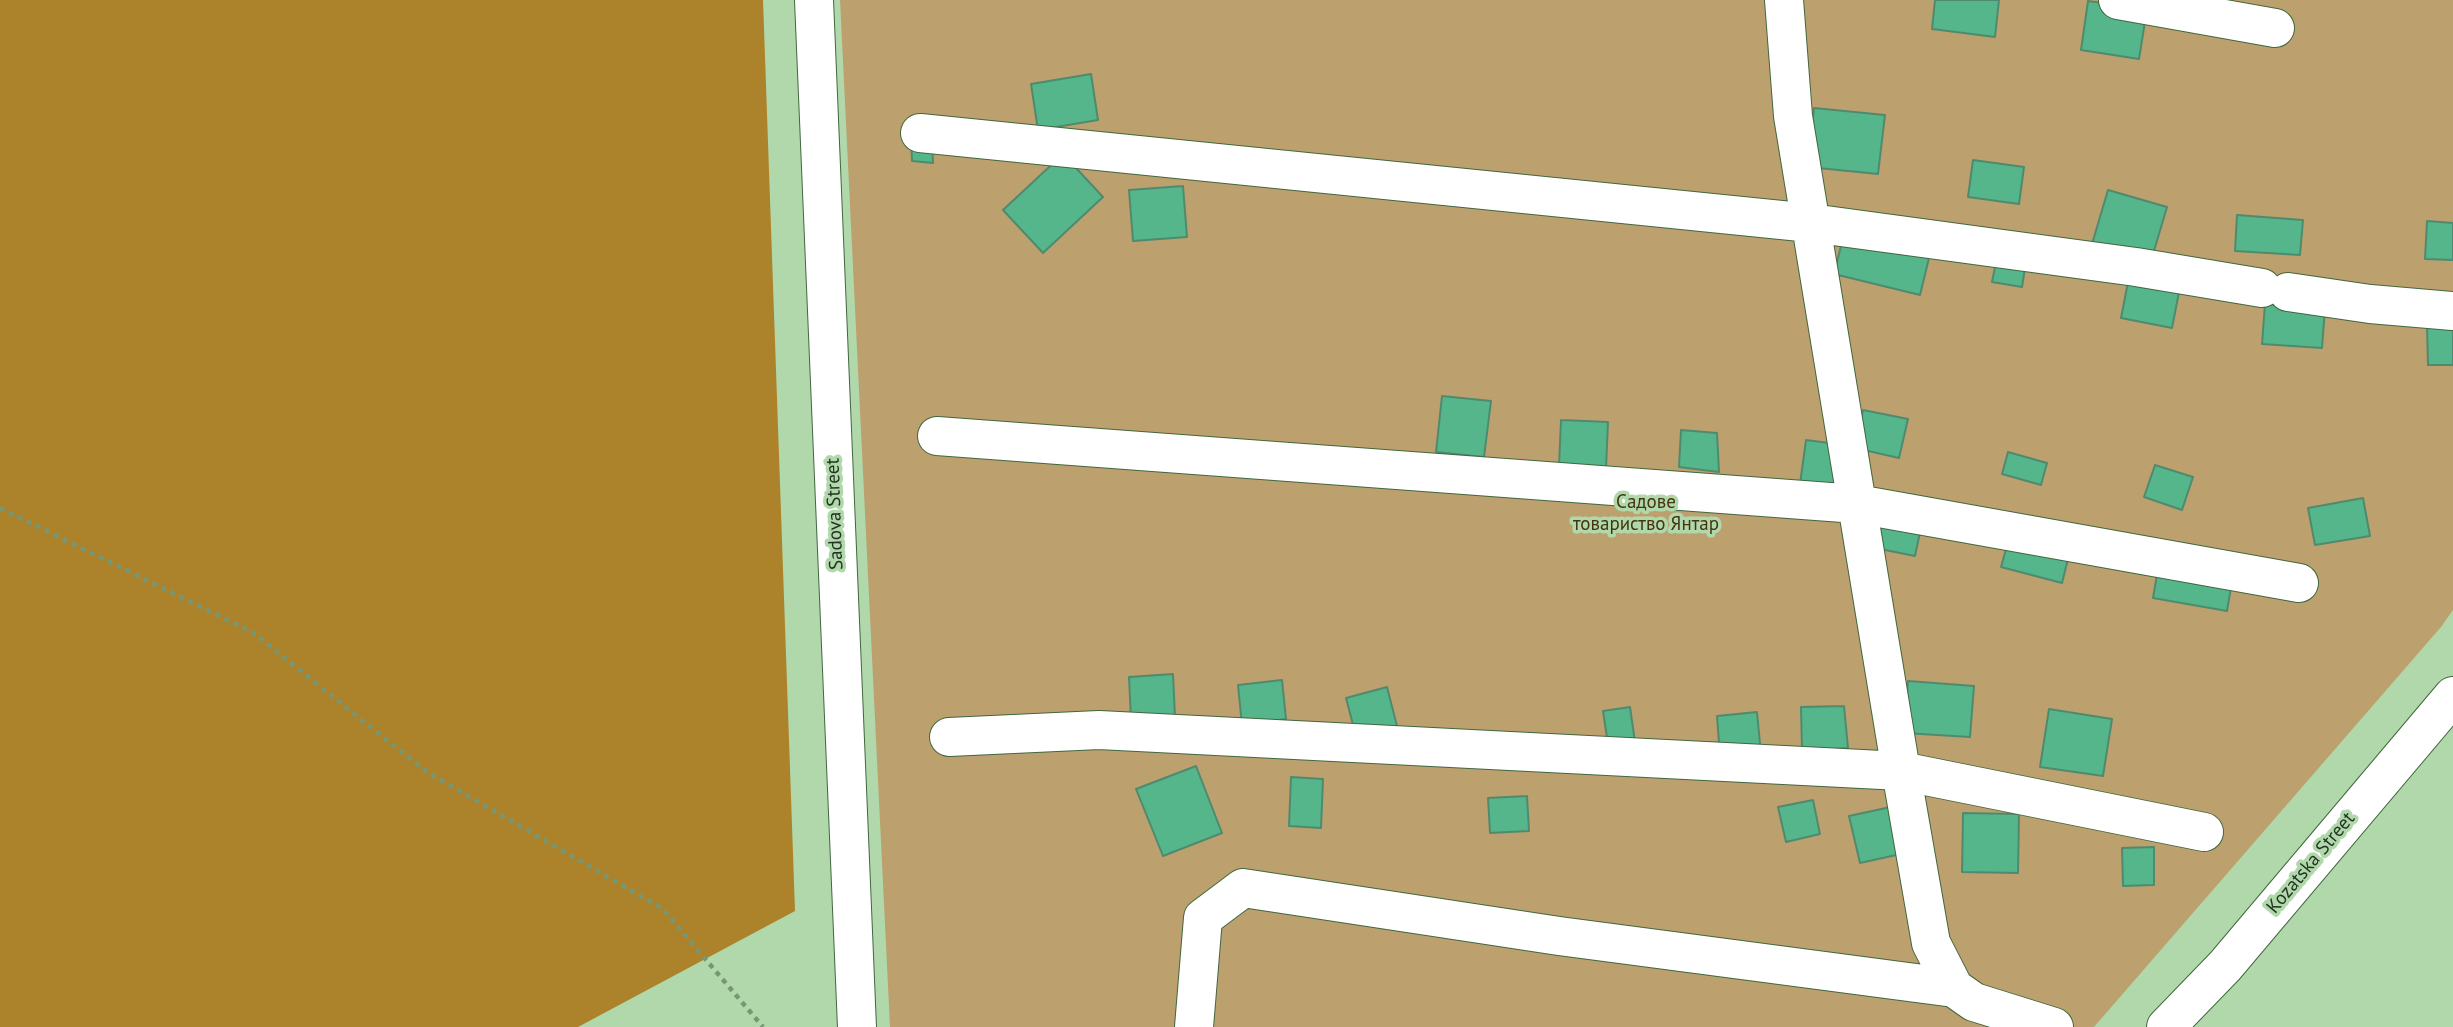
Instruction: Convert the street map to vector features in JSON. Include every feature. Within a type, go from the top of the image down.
[{"type":"street","name":"Sadova Street","points":[[814,0],[856,1027]]},
{"type":"street","points":[[1784,0],[1793,116],[1901,771],[1931,943],[1954,988]]},
{"type":"street","points":[[2118,0],[2275,28]]},
{"type":"street","points":[[920,133],[1811,223],[2136,267],[2370,304],[2453,311]]},
{"type":"street","points":[[937,436],[1857,504],[2299,583]]},
{"type":"street","name":"Kozatska Street","points":[[2166,1027],[2225,966],[2453,696]]},
{"type":"street","points":[[948,737],[1099,730],[1901,771],[2204,832]]},
{"type":"street","points":[[1194,1027],[1203,918],[1243,888],[1559,936],[1954,988],[1974,1002],[2054,1027]]},
{"type":"path","points":[[0,508],[253,632],[426,772],[663,909],[762,1027]]},
{"type":"green space","name":"Садове товариство Янтар","points":[[840,0],[2453,0],[2453,610],[2094,1027],[890,1027]]},
{"type":"shaded area","points":[[0,0],[763,0],[795,911],[578,1027],[0,1027]]},
{"type":"building","points":[[1935,0],[1999,0],[1995,37],[1932,29]]},
{"type":"building","points":[[2088,1],[2147,9],[2139,59],[2081,50]]},
{"type":"building","points":[[1091,74],[1098,120],[1038,130],[1031,84]]},
{"type":"building","points":[[1814,108],[1885,115],[1878,174],[1808,167]]},
{"type":"building","points":[[911,138],[932,141],[933,163],[912,161]]},
{"type":"building","points":[[1063,154],[1103,197],[1043,253],[1003,210]]},
{"type":"building","points":[[1973,160],[2024,167],[2019,204],[1968,197]]},
{"type":"building","points":[[1183,186],[1187,237],[1133,241],[1129,190]]},
{"type":"building","points":[[2108,190],[2167,207],[2151,261],[2092,244]]},
{"type":"building","points":[[2237,215],[2303,220],[2300,255],[2235,251]]},
{"type":"building","points":[[2427,221],[2453,223],[2453,260],[2425,259]]},
{"type":"building","points":[[1843,238],[1929,258],[1920,295],[1834,274]]},
{"type":"building","points":[[1997,257],[2026,262],[2022,287],[1992,282]]},
{"type":"building","points":[[2128,282],[2179,292],[2172,328],[2121,318]]},
{"type":"building","points":[[2265,304],[2325,309],[2322,348],[2262,344]]},
{"type":"building","points":[[2427,326],[2453,326],[2453,365],[2428,365]]},
{"type":"building","points":[[1442,396],[1491,401],[1484,457],[1436,452]]},
{"type":"building","points":[[1863,410],[1908,419],[1899,458],[1855,448]]},
{"type":"building","points":[[1561,420],[1608,422],[1606,468],[1559,466]]},
{"type":"building","points":[[1681,430],[1717,433],[1719,472],[1679,467]]},
{"type":"building","points":[[1806,440],[1845,445],[1840,490],[1800,484]]},
{"type":"building","points":[[2008,452],[2047,463],[2041,485],[2002,474]]},
{"type":"building","points":[[2155,465],[2193,477],[2182,510],[2144,497]]},
{"type":"building","points":[[2363,498],[2370,536],[2315,545],[2308,508]]},
{"type":"building","points":[[1873,508],[1923,518],[1915,556],[1865,546]]},
{"type":"building","points":[[2010,535],[2070,551],[2062,583],[2001,567]]},
{"type":"building","points":[[2159,563],[2233,576],[2227,611],[2153,598]]},
{"type":"building","points":[[1173,674],[1175,717],[1131,720],[1129,677]]},
{"type":"building","points":[[1282,680],[1286,719],[1242,725],[1238,685]]},
{"type":"building","points":[[1908,681],[1974,686],[1970,737],[1904,733]]},
{"type":"building","points":[[1387,687],[1397,726],[1356,736],[1346,698]]},
{"type":"building","points":[[1844,706],[1848,748],[1802,751],[1801,707]]},
{"type":"building","points":[[1630,707],[1635,742],[1608,745],[1603,711]]},
{"type":"building","points":[[2049,709],[2112,719],[2103,776],[2040,767]]},
{"type":"building","points":[[1757,712],[1761,754],[1720,757],[1717,716]]},
{"type":"building","points":[[1196,766],[1222,833],[1163,856],[1136,789]]},
{"type":"building","points":[[1291,777],[1323,779],[1321,828],[1289,826]]},
{"type":"building","points":[[1527,796],[1529,831],[1490,833],[1488,798]]},
{"type":"building","points":[[1813,800],[1820,834],[1786,842],[1778,807]]},
{"type":"building","points":[[1900,805],[1910,852],[1860,863],[1849,816]]},
{"type":"building","points":[[1963,813],[2019,814],[2018,873],[1962,872]]},
{"type":"building","points":[[2154,847],[2154,885],[2123,886],[2122,848]]}]
